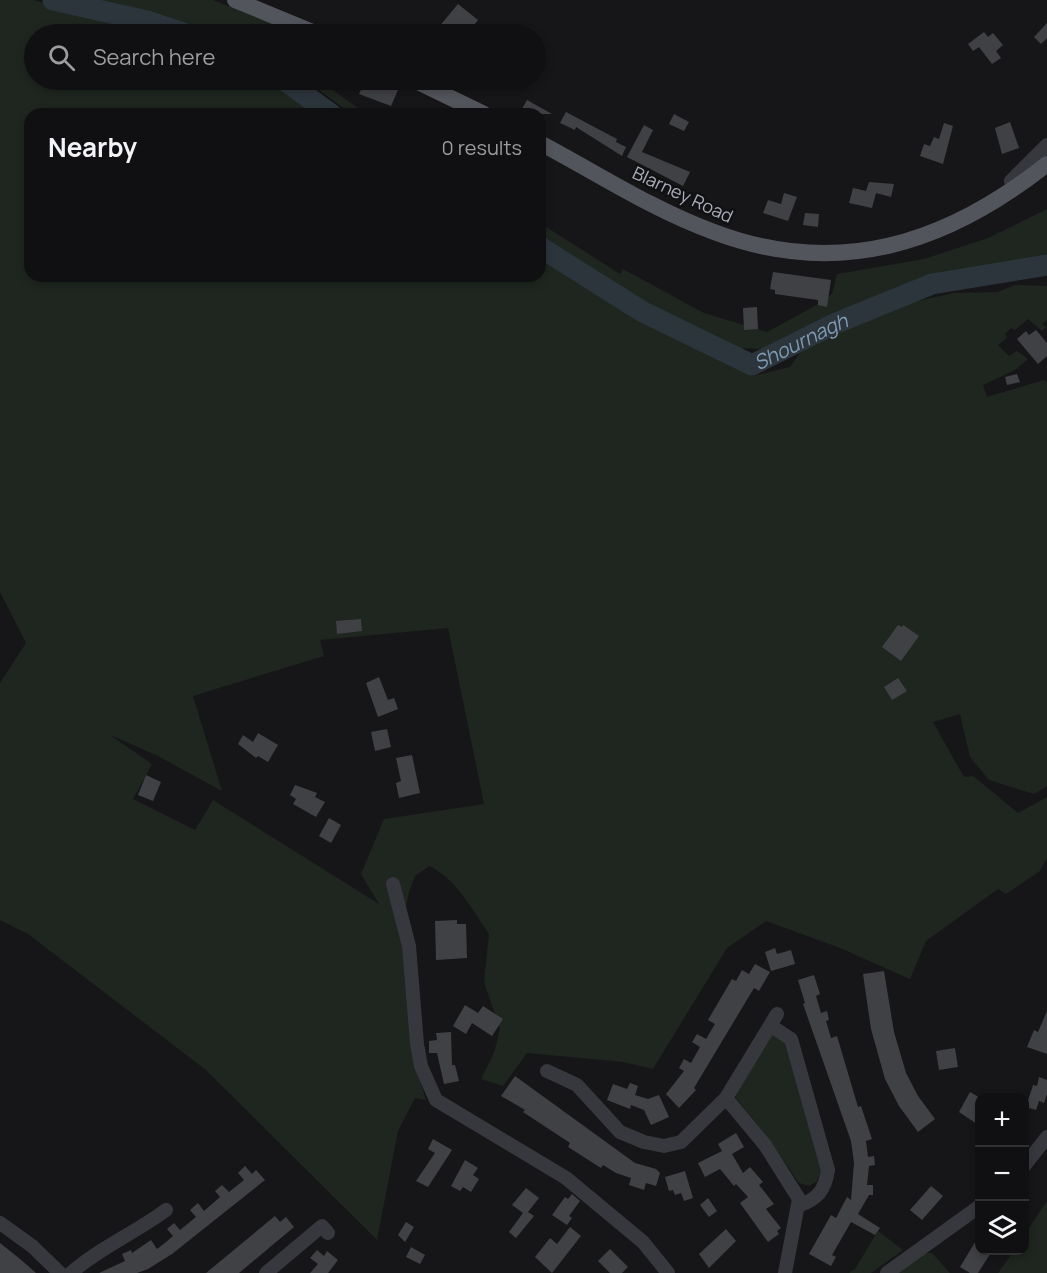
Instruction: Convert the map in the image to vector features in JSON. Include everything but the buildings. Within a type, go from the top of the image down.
[{"type":"main road","points":[[236,0],[293,24]]},
{"type":"main road","points":[[435,90],[472,108]]},
{"type":"main road","name":"Blarney Road","points":[[546,146],[711,232],[794,253],[859,252],[906,242],[947,228],[1016,187],[1047,164]]},
{"type":"street","points":[[1016,187],[1011,180],[1047,146]]},
{"type":"street","points":[[393,884],[409,946],[421,1066],[436,1100],[566,1178],[643,1242],[668,1273]]},
{"type":"street","points":[[547,1071],[577,1085],[620,1132],[644,1142],[664,1146],[681,1142],[726,1098],[774,1020],[791,1039],[828,1170],[826,1186],[813,1201],[798,1206]]},
{"type":"street","points":[[726,1098],[765,1145],[799,1199],[785,1273]]},
{"type":"street","points":[[1029,1160],[1047,1137]]},
{"type":"street","points":[[71,1273],[83,1261],[143,1227],[166,1210]]},
{"type":"street","points":[[887,1273],[975,1210]]},
{"type":"street","points":[[0,1223],[32,1246],[60,1273]]},
{"type":"street","points":[[266,1273],[322,1226],[328,1233]]},
{"type":"shaded area","points":[[0,0],[33,0],[125,24],[24,24],[24,90],[289,90],[316,108],[24,108],[24,282],[546,282],[546,227],[620,274],[623,269],[704,313],[767,332],[832,294],[837,274],[924,259],[988,238],[1047,209],[1047,259],[927,281],[873,301],[764,349],[735,348],[718,337],[753,376],[790,367],[804,347],[909,303],[953,293],[997,292],[1016,285],[1047,286],[1047,320],[1042,324],[1046,327],[1042,331],[1028,319],[1015,330],[1011,328],[1005,334],[1007,338],[998,345],[1009,356],[1017,351],[1028,359],[1015,370],[983,385],[987,397],[1044,380],[1047,382],[1047,786],[1034,794],[989,780],[970,757],[960,714],[933,722],[964,777],[973,776],[1018,813],[1047,797],[1047,858],[1040,871],[1006,894],[998,889],[926,941],[910,979],[840,948],[766,921],[727,948],[653,1069],[623,1062],[527,1053],[503,1086],[481,1079],[494,1053],[500,1029],[484,982],[489,934],[455,886],[429,866],[415,876],[409,892],[401,932],[411,1050],[426,1100],[415,1098],[398,1131],[377,1240],[206,1070],[28,934],[0,920],[0,683],[26,643],[0,592]],"holes":[[[448,628],[484,804],[384,819],[361,874],[379,904],[213,800],[195,830],[133,799],[152,764],[110,735],[158,756],[222,791],[193,696],[324,656],[320,640]]]},
{"type":"shaded area","points":[[64,0],[213,0],[274,24],[169,24]]},
{"type":"shaded area","points":[[319,90],[333,90],[358,108],[343,108]]},
{"type":"shaded area","points":[[772,1034],[783,1037],[822,1170],[817,1181],[809,1186],[799,1183],[765,1134],[736,1098],[737,1086]]},
{"type":"shaded area","points":[[1047,1201],[1047,1273],[998,1273],[1011,1255],[1029,1255],[1029,1228]]},
{"type":"shaded area","points":[[878,1231],[903,1250],[871,1273],[849,1273],[855,1269]]},
{"type":"shaded area","points":[[924,1253],[932,1253],[950,1273],[899,1273]]},
{"type":"waterway","name":"Shournagh","points":[[53,0],[156,24]]},
{"type":"waterway","name":"Shournagh","points":[[298,90],[323,108]]},
{"type":"waterway","name":"Shournagh","points":[[546,251],[643,312],[752,365],[834,324],[932,284],[1047,265]]}]
